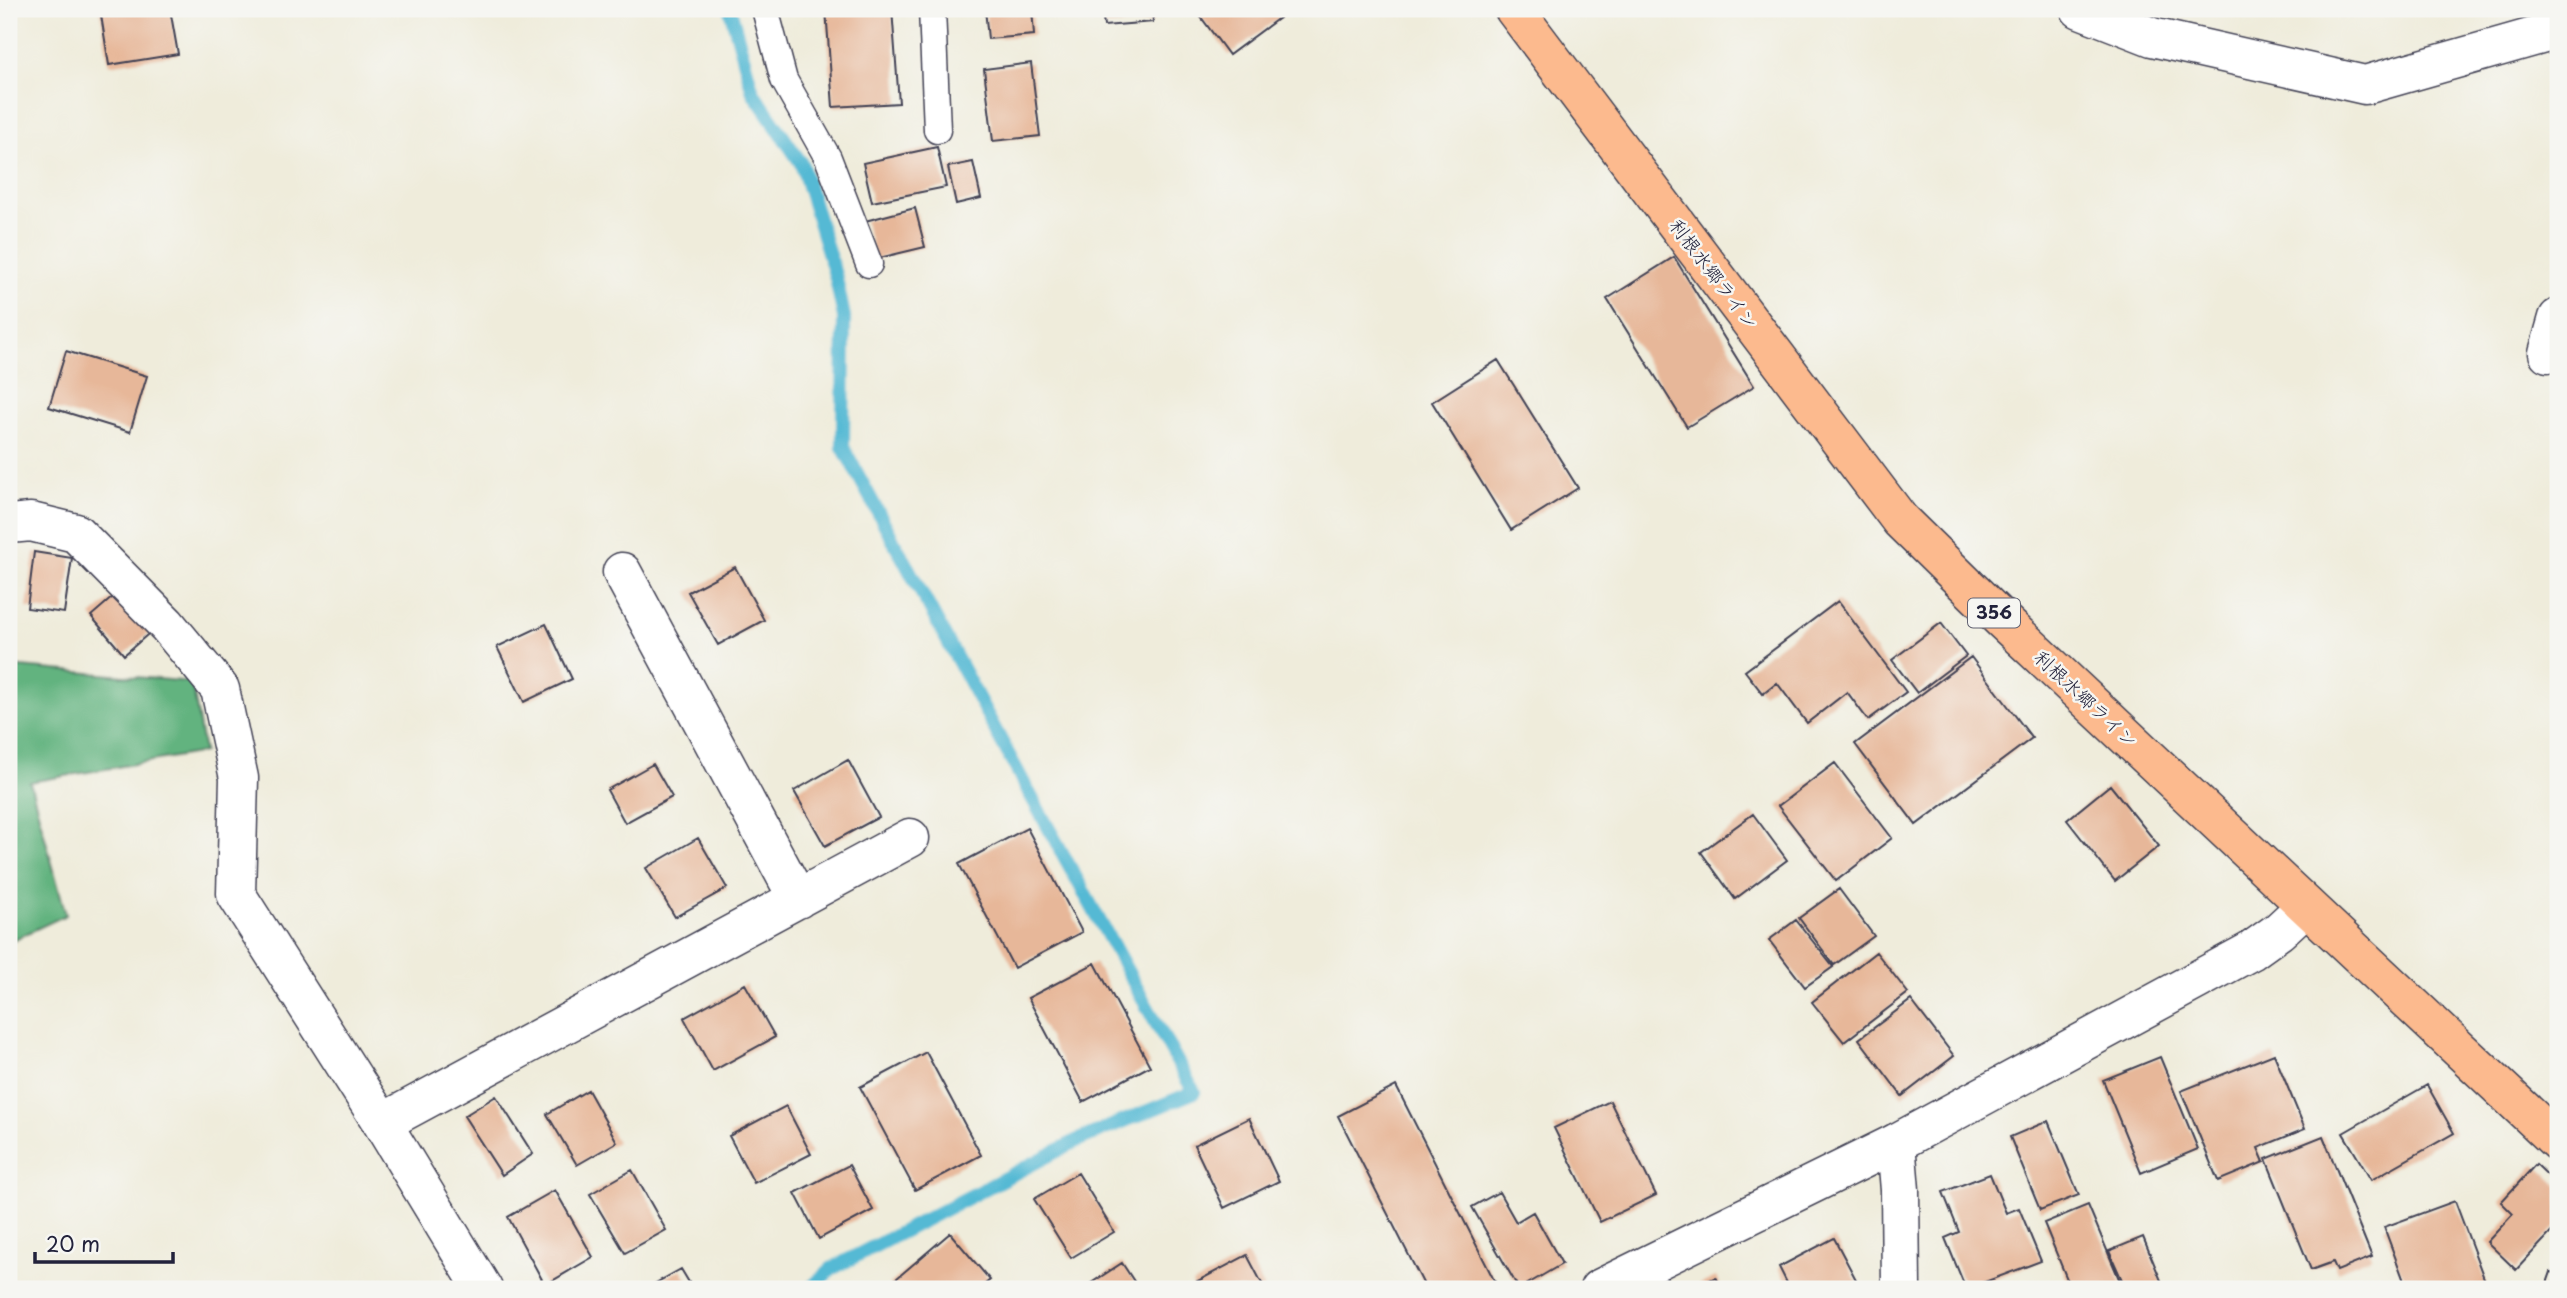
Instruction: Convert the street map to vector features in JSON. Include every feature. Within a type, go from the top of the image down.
[{"type":"highway","name":"利根水郷ライン","points":[[1514,9],[1900,520],[2001,620],[2558,1142]]},
{"type":"street","points":[[2080,9],[2152,37],[2365,85],[2558,30]]},
{"type":"street","points":[[9,524],[31,523],[76,533],[167,625],[220,689],[239,778],[236,894],[382,1123],[483,1289]]},
{"type":"street","points":[[622,572],[798,899]]},
{"type":"street","points":[[382,1123],[911,838]]},
{"type":"street","points":[[1599,1289],[1896,1143],[2251,951],[2279,931],[2306,906]]},
{"type":"street","points":[[1896,1143],[1900,1190],[1901,1289]]},
{"type":"lane","points":[[765,9],[784,80],[828,158],[869,264]]},
{"type":"lane","points":[[932,9],[937,130]]},
{"type":"green space","points":[[9,666],[192,682],[204,752],[30,782],[66,915],[9,942]]},
{"type":"building","points":[[100,9],[170,9],[178,54],[109,65]]},
{"type":"building","points":[[826,9],[892,9],[899,103],[833,107]]},
{"type":"building","points":[[985,9],[1032,9],[1034,35],[988,39]]},
{"type":"building","points":[[1102,9],[1152,9],[1153,22],[1104,26]]},
{"type":"building","points":[[1195,9],[1291,9],[1229,55]]},
{"type":"building","points":[[1031,63],[1040,136],[993,141],[984,69]]},
{"type":"building","points":[[937,147],[946,187],[872,202],[863,163]]},
{"type":"building","points":[[973,162],[981,198],[956,204],[948,167]]},
{"type":"building","points":[[915,208],[925,247],[875,259],[865,221]]},
{"type":"building","points":[[1674,257],[1754,386],[1687,427],[1607,299]]},
{"type":"building","points":[[66,351],[147,376],[130,432],[49,407]]},
{"type":"building","points":[[1498,360],[1578,488],[1511,530],[1432,402]]},
{"type":"building","points":[[34,552],[72,558],[64,613],[27,608]]},
{"type":"building","points":[[735,567],[764,620],[718,645],[688,592]]},
{"type":"building","points":[[121,590],[154,629],[124,655],[91,616]]},
{"type":"building","points":[[1838,601],[1906,692],[1868,720],[1847,692],[1807,723],[1777,683],[1763,694],[1745,671]]},
{"type":"building","points":[[1941,623],[1966,656],[1917,693],[1892,660]]},
{"type":"building","points":[[546,624],[572,679],[524,702],[497,647]]},
{"type":"building","points":[[1971,657],[2032,738],[1916,825],[1855,744]]},
{"type":"building","points":[[848,760],[879,817],[825,846],[794,791]]},
{"type":"building","points":[[1835,763],[1892,838],[1836,881],[1778,806]]},
{"type":"building","points":[[653,764],[672,797],[625,823],[607,790]]},
{"type":"building","points":[[2110,785],[2159,846],[2115,881],[2067,820]]},
{"type":"building","points":[[1753,814],[1787,860],[1735,899],[1701,852]]},
{"type":"building","points":[[1027,828],[1082,932],[1014,968],[959,864]]},
{"type":"building","points":[[698,838],[727,888],[675,917],[646,868]]},
{"type":"building","points":[[1839,889],[1874,936],[1834,965],[1799,918]]},
{"type":"building","points":[[1796,920],[1833,967],[1805,987],[1769,940]]},
{"type":"building","points":[[1876,952],[1908,993],[1844,1042],[1812,1002]]},
{"type":"building","points":[[1095,963],[1150,1066],[1083,1102],[1028,998]]},
{"type":"building","points":[[745,984],[775,1037],[713,1071],[684,1018]]},
{"type":"building","points":[[1911,1000],[1954,1056],[1902,1096],[1859,1039]]},
{"type":"building","points":[[926,1052],[981,1155],[915,1190],[860,1087]]},
{"type":"building","points":[[2274,1054],[2305,1129],[2258,1148],[2264,1162],[2218,1181],[2181,1091]]},
{"type":"building","points":[[2160,1057],[2198,1149],[2141,1173],[2103,1080]]},
{"type":"building","points":[[2427,1085],[2454,1133],[2371,1180],[2343,1133]]},
{"type":"building","points":[[1396,1086],[1496,1284],[1486,1289],[1426,1289],[1338,1116]]},
{"type":"building","points":[[588,1090],[617,1142],[577,1165],[547,1114]]},
{"type":"building","points":[[496,1096],[533,1154],[502,1175],[464,1116]]},
{"type":"building","points":[[1610,1101],[1656,1195],[1600,1222],[1554,1128]]},
{"type":"building","points":[[786,1106],[811,1154],[754,1183],[729,1136]]},
{"type":"building","points":[[1249,1118],[1279,1181],[1224,1208],[1194,1145]]},
{"type":"building","points":[[2048,1121],[2079,1195],[2040,1210],[2010,1137]]},
{"type":"building","points":[[2323,1136],[2372,1257],[2337,1271],[2333,1262],[2311,1270],[2266,1159]]},
{"type":"building","points":[[2536,1164],[2558,1185],[2558,1225],[2516,1270],[2487,1242],[2513,1214],[2501,1202]]},
{"type":"building","points":[[849,1165],[873,1210],[819,1239],[795,1193]]},
{"type":"building","points":[[632,1170],[666,1230],[625,1253],[590,1194]]},
{"type":"building","points":[[1078,1173],[1114,1232],[1071,1258],[1034,1199]]},
{"type":"building","points":[[1990,1174],[2006,1213],[2019,1208],[2041,1261],[1966,1289],[1945,1238],[1959,1232],[1943,1192]]},
{"type":"building","points":[[555,1190],[593,1257],[545,1285],[508,1217]]},
{"type":"building","points":[[1499,1192],[1516,1222],[1533,1212],[1562,1264],[1519,1289],[1472,1207]]},
{"type":"building","points":[[2455,1201],[2488,1289],[2407,1289],[2384,1227]]},
{"type":"building","points":[[2088,1205],[2122,1286],[2113,1289],[2071,1289],[2044,1223]]},
{"type":"building","points":[[950,1233],[990,1280],[979,1289],[895,1289],[890,1284]]},
{"type":"building","points":[[2143,1237],[2162,1283],[2146,1289],[2126,1289],[2109,1251]]},
{"type":"building","points":[[1834,1238],[1861,1289],[1790,1289],[1779,1267]]},
{"type":"building","points":[[1247,1255],[1265,1289],[1195,1289],[1192,1284]]},
{"type":"building","points":[[1122,1263],[1139,1289],[1082,1289]]},
{"type":"building","points":[[681,1269],[693,1289],[645,1289]]},
{"type":"building","points":[[2551,1272],[2558,1274],[2558,1289],[2545,1289]]},
{"type":"building","points":[[1716,1277],[1722,1289],[1690,1289]]},
{"type":"waterway","points":[[730,9],[753,92],[801,163],[836,278],[844,317],[843,447],[1194,1092],[1076,1141],[831,1269],[810,1289]]}]
